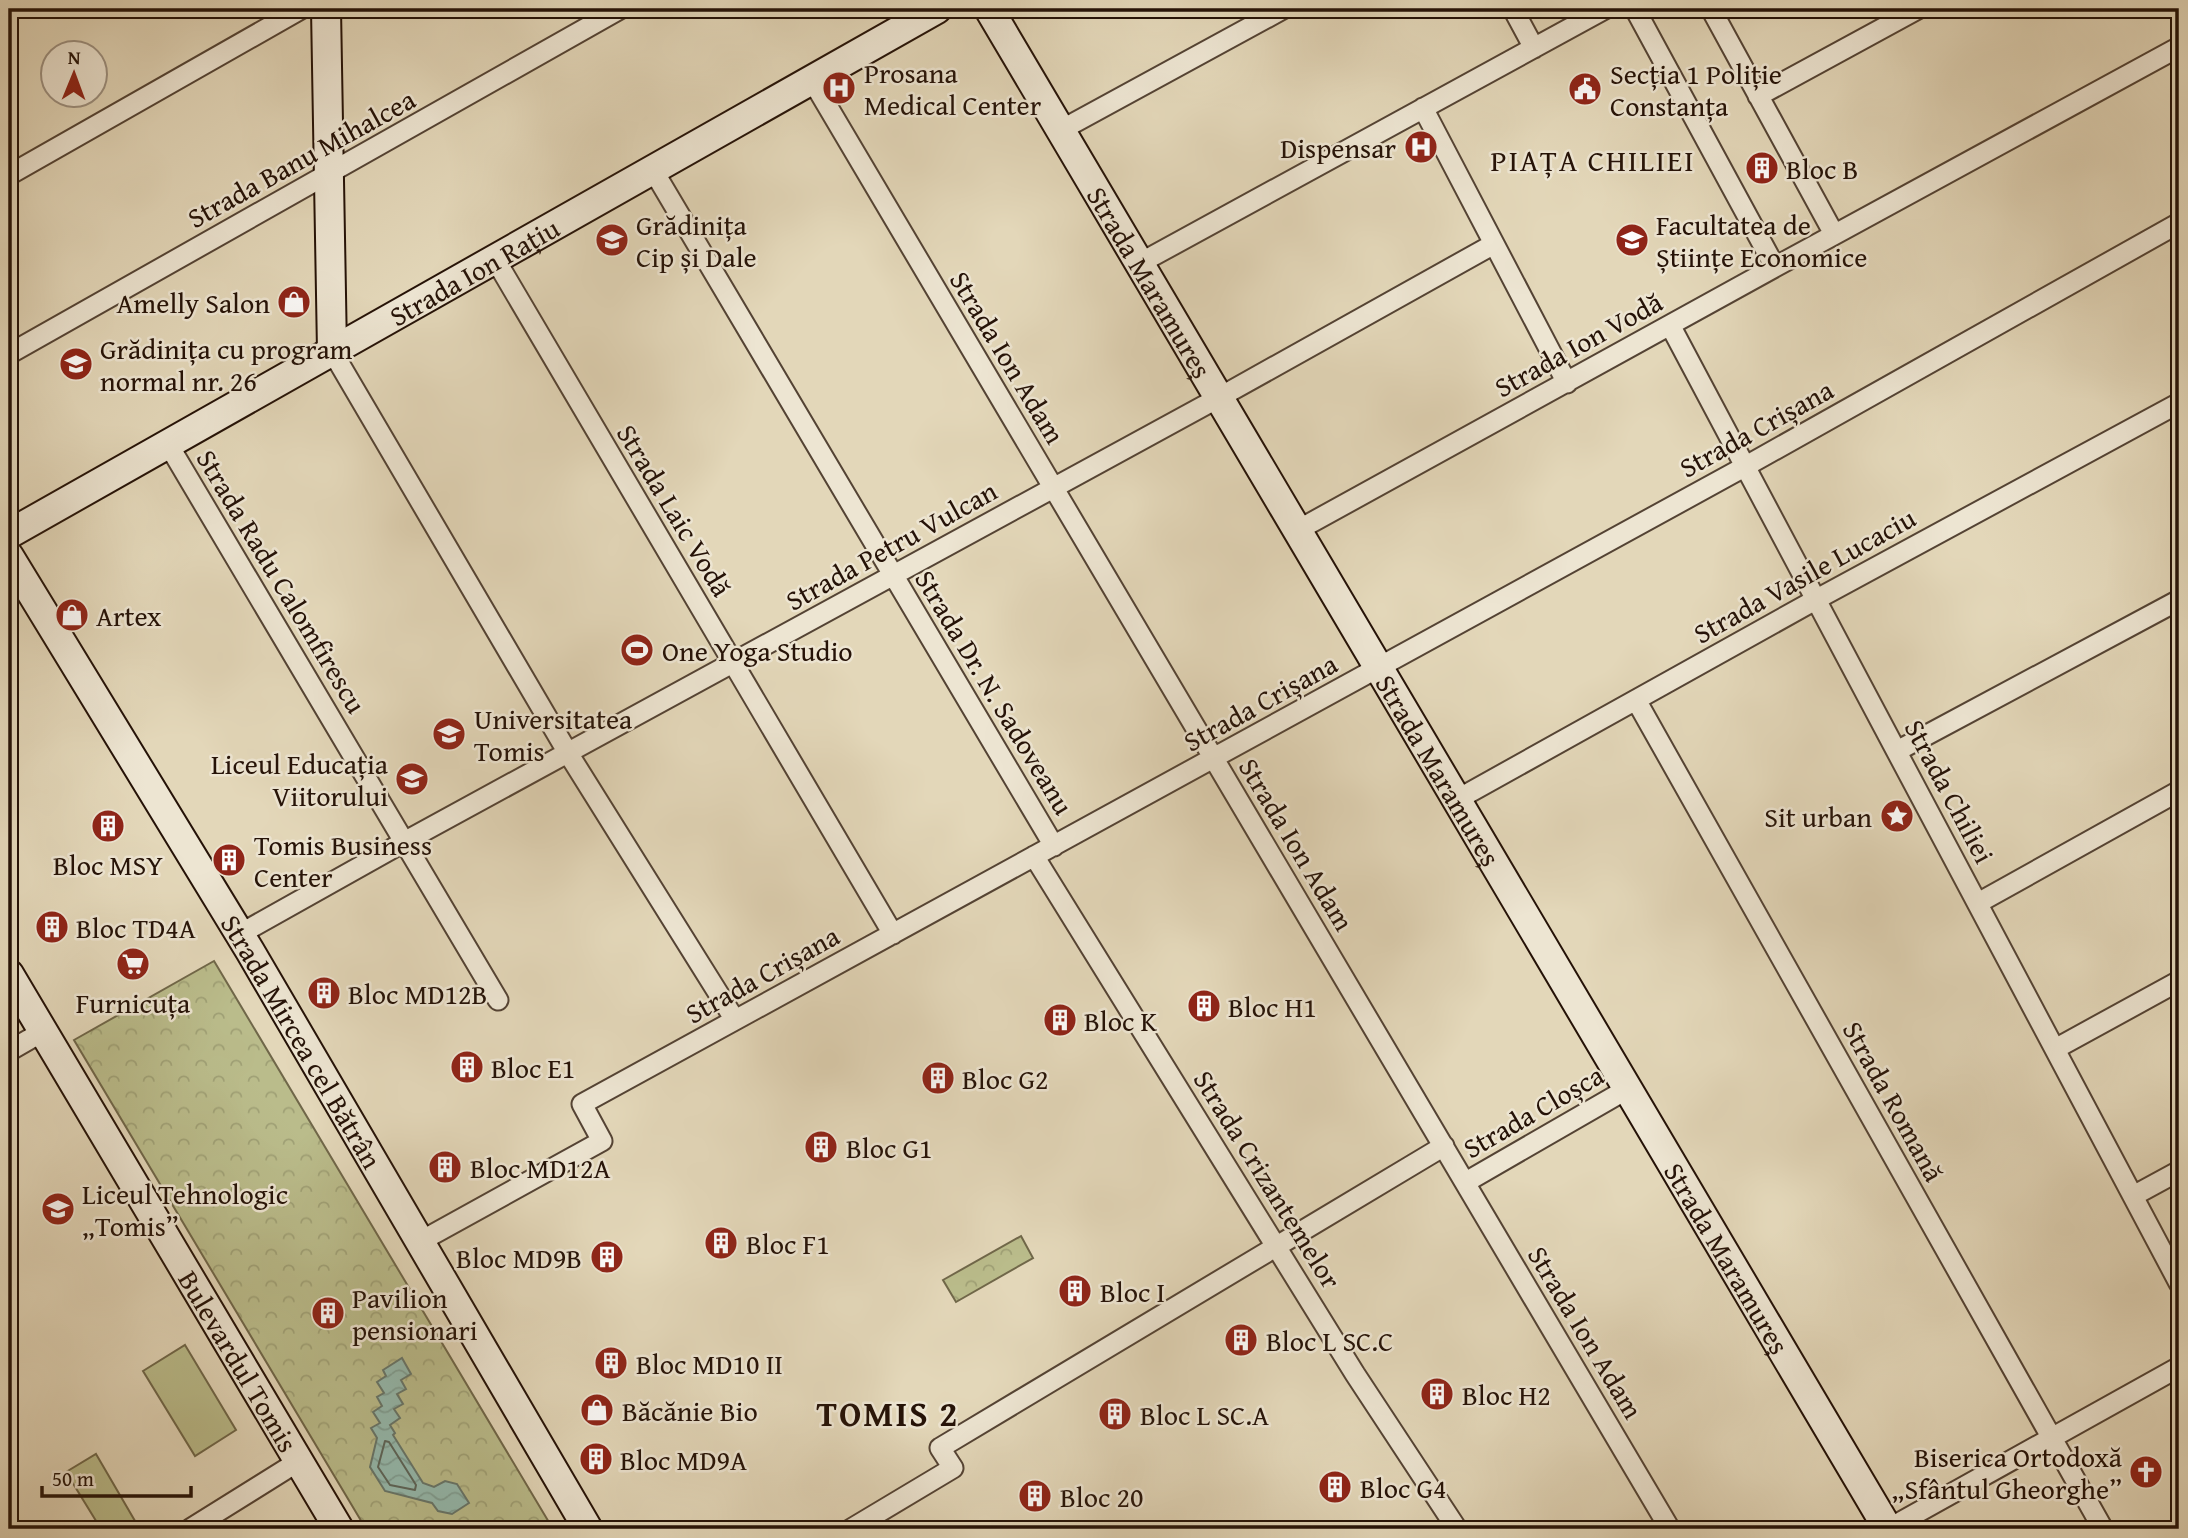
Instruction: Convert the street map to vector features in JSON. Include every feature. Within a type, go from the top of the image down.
[{"type":"street","points":[[9,175],[301,9]]},
{"type":"street","points":[[326,9],[332,351],[568,753],[735,1020]]},
{"type":"street","name":"Strada Banu Mihalcea","points":[[9,354],[620,9]]},
{"type":"street","name":"Strada Ion Rațiu","points":[[9,534],[937,9]]},
{"type":"street","name":"Strada Maramureș","points":[[989,9],[1888,1529]]},
{"type":"street","points":[[1061,130],[1283,9]]},
{"type":"street","points":[[1513,9],[1534,48]]},
{"type":"street","points":[[1140,263],[1605,9]]},
{"type":"street","points":[[1635,9],[1775,267]]},
{"type":"street","points":[[1711,9],[1835,234]]},
{"type":"street","points":[[1758,96],[1918,9]]},
{"type":"street","name":"Strada Ion Vodă","points":[[1298,530],[2179,47]]},
{"type":"street","name":"Strada Ion Adam","points":[[812,80],[1670,1529]]},
{"type":"street","points":[[1423,108],[1567,383]]},
{"type":"street","name":"Strada Dr. N. Sadoveanu","points":[[653,170],[1054,846]]},
{"type":"street","name":"Strada Crișana","points":[[421,1241],[602,1141],[582,1104],[1380,668],[2179,223]]},
{"type":"street","name":"Strada Petru Vulcan","points":[[240,934],[1054,489],[1493,244]]},
{"type":"street","name":"Strada Laic Vodă","points":[[495,259],[892,934]]},
{"type":"street","name":"Strada Chiliei","points":[[1670,325],[2179,1283]]},
{"type":"street","name":"Strada Vasile Lucaciu","points":[[1458,799],[1817,599],[2179,403]]},
{"type":"street","name":"Strada Radu Calomfirescu","points":[[168,444],[498,1000]]},
{"type":"street","name":"Strada Mircea cel Bătrân","points":[[9,556],[240,934],[588,1529]]},
{"type":"street","points":[[1897,751],[2179,600]]},
{"type":"street","name":"Strada Romană","points":[[1636,700],[2103,1529]]},
{"type":"street","points":[[1978,902],[2179,791]]},
{"type":"street","name":"Strada Crizantemelor","points":[[1034,856],[1276,1246],[1457,1529]]},
{"type":"street","name":"Bulevardul Tomis","points":[[9,974],[339,1529]]},
{"type":"street","points":[[2055,1049],[2179,981]]},
{"type":"street","points":[[9,1051],[42,1032]]},
{"type":"street","name":"Strada Cloșca","points":[[1465,1182],[1629,1088]]},
{"type":"street","name":"Strada Cloșca","points":[[851,1529],[953,1468],[940,1448],[1444,1146]]},
{"type":"street","points":[[2133,1196],[2179,1171]]},
{"type":"street","points":[[1888,1529],[2179,1367]]},
{"type":"street","points":[[190,1529],[299,1461]]},
{"type":"green space","points":[[214,961],[553,1529],[366,1529],[74,1040]]},
{"type":"green space","points":[[1021,1236],[1033,1258],[956,1302],[943,1280]]},
{"type":"green space","points":[[185,1345],[236,1430],[195,1456],[143,1371]]},
{"type":"green space","points":[[96,1454],[135,1521],[122,1529],[101,1529],[66,1472]]},
{"type":"water","points":[[402,1358],[411,1374],[401,1380],[406,1389],[397,1394],[403,1404],[394,1409],[400,1418],[390,1425],[395,1433],[393,1435],[423,1483],[434,1487],[445,1481],[457,1484],[469,1503],[452,1514],[438,1511],[432,1503],[385,1491],[370,1467],[377,1438],[371,1428],[380,1423],[373,1412],[382,1406],[377,1397],[384,1393],[377,1382],[386,1376],[383,1370]]},
{"type":"place","name":"Prosana Medical Center","points":[[839,88]]},
{"type":"place","name":"Secția 1 Poliție Constanța","points":[[1585,89]]},
{"type":"place","name":"Dispensar","points":[[1421,147]]},
{"type":"place","name":"Bloc B","points":[[1762,168]]},
{"type":"place","name":"Grădinița Cip și Dale","points":[[612,240]]},
{"type":"place","name":"Facultatea de Științe Economice","points":[[1632,240]]},
{"type":"place","name":"Amelly Salon","points":[[294,302]]},
{"type":"place","name":"Grădinița cu program normal nr. 26","points":[[76,364]]},
{"type":"place","name":"Artex","points":[[72,615]]},
{"type":"place","name":"One Yoga Studio","points":[[637,650]]},
{"type":"place","name":"Universitatea Tomis","points":[[449,734]]},
{"type":"place","name":"Liceul Educația Viitorului","points":[[412,779]]},
{"type":"place","name":"Sit urban","points":[[1897,816]]},
{"type":"place","name":"Bloc MSY","points":[[108,826]]},
{"type":"place","name":"Tomis Business Center","points":[[229,860]]},
{"type":"place","name":"Bloc TD4A","points":[[52,927]]},
{"type":"place","name":"Furnicuța","points":[[133,964]]},
{"type":"place","name":"Bloc MD12B","points":[[324,993]]},
{"type":"place","name":"Bloc H1","points":[[1204,1006]]},
{"type":"place","name":"Bloc K","points":[[1060,1020]]},
{"type":"place","name":"Bloc E1","points":[[467,1067]]},
{"type":"place","name":"Bloc G2","points":[[938,1078]]},
{"type":"place","name":"Bloc G1","points":[[821,1147]]},
{"type":"place","name":"Bloc MD12A","points":[[445,1167]]},
{"type":"place","name":"Liceul Tehnologic „Tomis”","points":[[58,1209]]},
{"type":"place","name":"Bloc F1","points":[[721,1243]]},
{"type":"place","name":"Bloc MD9B","points":[[607,1257]]},
{"type":"place","name":"Bloc I","points":[[1075,1291]]},
{"type":"place","name":"Pavilion pensionari","points":[[328,1313]]},
{"type":"place","name":"Bloc L SC.C","points":[[1241,1340]]},
{"type":"place","name":"Bloc MD10 II","points":[[611,1363]]},
{"type":"place","name":"Bloc H2","points":[[1437,1394]]},
{"type":"place","name":"Băcănie Bio","points":[[597,1410]]},
{"type":"place","name":"Bloc L SC.A","points":[[1115,1414]]},
{"type":"place","name":"Bloc MD9A","points":[[596,1459]]},
{"type":"place","name":"Biserica Ortodoxă „Sfântul Gheorghe”","points":[[2146,1472]]},
{"type":"place","name":"Bloc G4","points":[[1335,1487]]},
{"type":"place","name":"Bloc 20","points":[[1035,1496]]},
{"type":"district","name":"PIAȚA CHILIEI","points":[[1593,160]]},
{"type":"district","name":"TOMIS 2","points":[[888,1413]]}]
